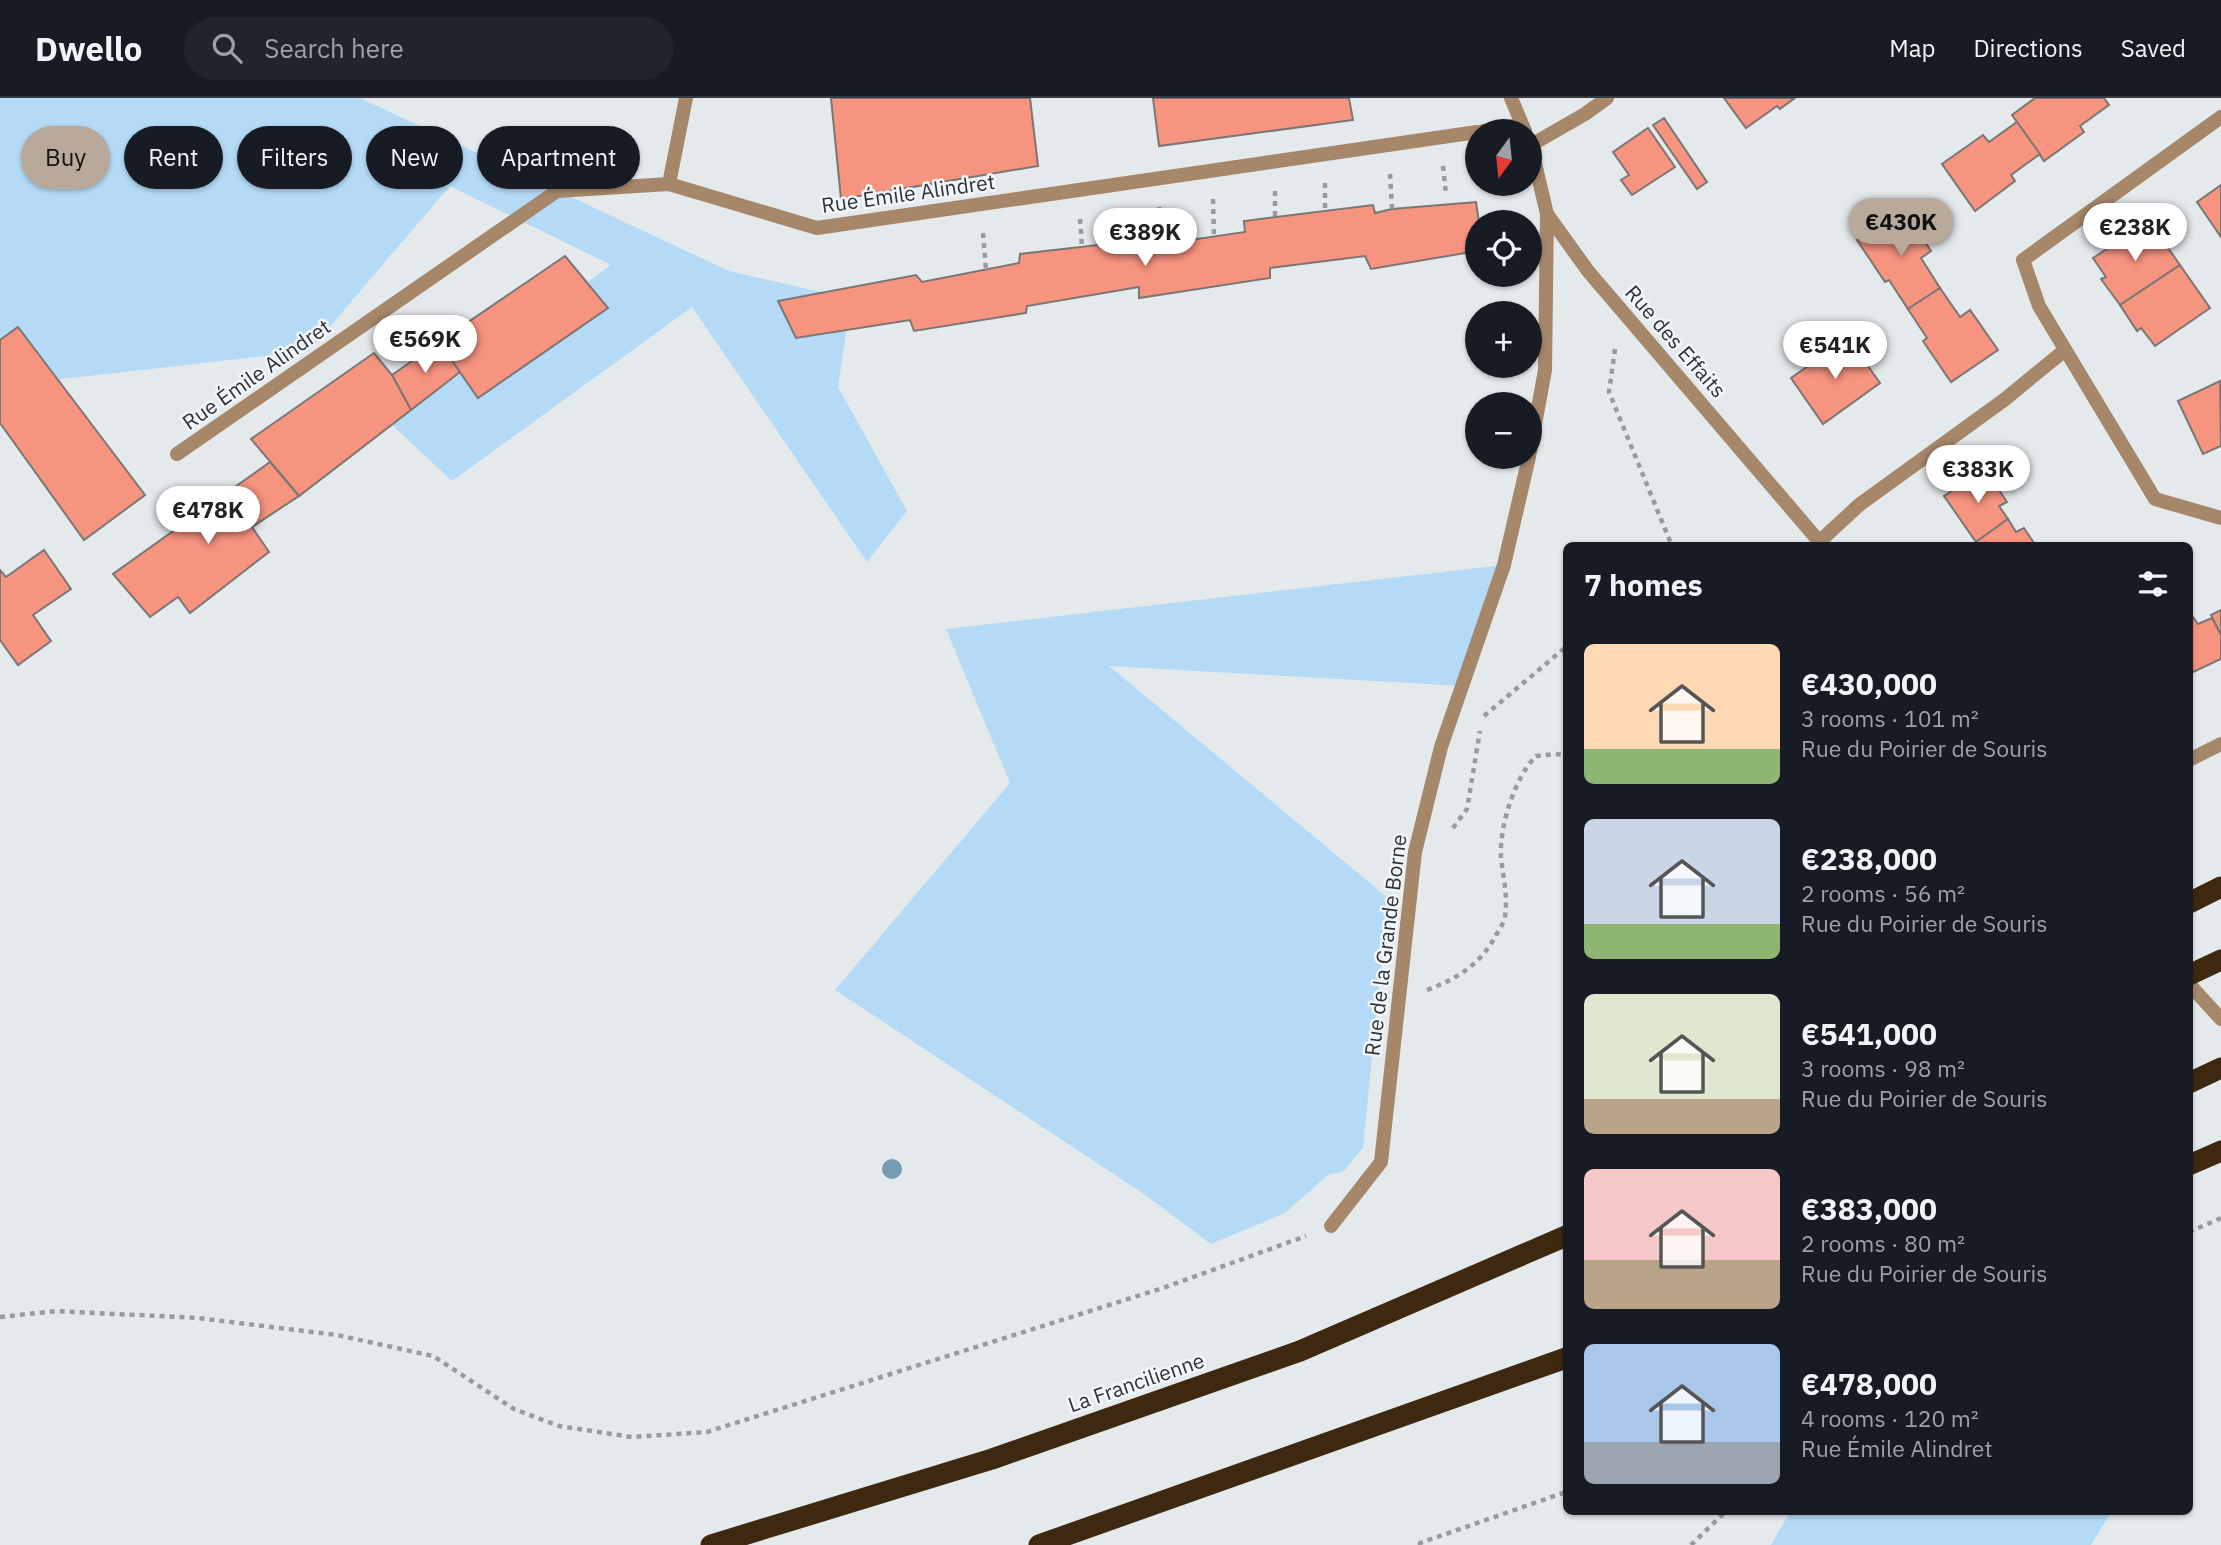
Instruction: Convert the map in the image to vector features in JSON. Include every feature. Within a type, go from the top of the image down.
[{"type":"highway","points":[[2193,901],[2221,887]]},
{"type":"highway","points":[[2193,973],[2221,960]]},
{"type":"highway","points":[[2193,1081],[2221,1068]]},
{"type":"highway","points":[[2193,1163],[2221,1151]]},
{"type":"highway","name":"La Francilienne","points":[[711,1545],[992,1459],[1300,1351],[1563,1237]]},
{"type":"highway","points":[[1039,1545],[1563,1359]]},
{"type":"street","points":[[669,184],[686,98]]},
{"type":"street","name":"Rue des Effaits","points":[[1511,98],[1520,119]]},
{"type":"street","points":[[1542,130],[1585,114],[1607,98]]},
{"type":"street","points":[[2221,117],[2023,260],[2039,306],[2155,499],[2221,518]]},
{"type":"street","name":"Rue Émile Alindret","points":[[177,454],[557,191],[669,184],[817,228],[1465,134]]},
{"type":"street","name":"Rue des Effaits","points":[[1542,194],[1547,214],[1588,271],[1819,542]]},
{"type":"street","name":"Rue de la Grande Borne","points":[[1541,392],[1545,370],[1547,214]]},
{"type":"street","points":[[1823,542],[1859,506],[2004,400],[2065,350]]},
{"type":"street","name":"Rue de la Grande Borne","points":[[1331,1226],[1381,1162],[1415,852],[1441,747],[1504,565],[1526,469]]},
{"type":"street","points":[[2193,758],[2221,744]]},
{"type":"street","points":[[2193,989],[2221,1019]]},
{"type":"path","points":[[1212,171],[1214,236]]},
{"type":"path","points":[[1157,178],[1162,244]]},
{"type":"path","points":[[981,204],[986,270]]},
{"type":"path","points":[[1621,310],[1609,392],[1670,542]]},
{"type":"path","points":[[1482,717],[1563,650]]},
{"type":"path","points":[[1452,830],[1466,809],[1480,730]]},
{"type":"path","points":[[1419,993],[1454,980],[1487,953],[1505,918],[1506,887],[1501,854],[1513,794],[1523,772],[1536,756],[1563,755]]},
{"type":"path","points":[[2193,1230],[2221,1218]]},
{"type":"path","points":[[0,1317],[56,1311],[198,1318],[337,1335],[433,1356],[514,1409],[559,1426],[632,1437],[707,1432],[1163,1288],[1331,1226]]},
{"type":"path","points":[[1414,1545],[1563,1493]]},
{"type":"path","points":[[1690,1545],[1722,1515]]},
{"type":"shaded area","points":[[0,98],[360,98],[420,126],[366,126],[366,189],[447,189],[309,351],[0,386]]},
{"type":"shaded area","points":[[463,146],[477,153],[477,189],[554,189],[729,271],[851,299],[838,387],[907,511],[867,562],[692,307],[452,481],[391,424],[611,265],[456,189],[463,189]]},
{"type":"shaded area","points":[[1504,565],[1462,686],[1109,666],[1388,898],[1363,1148],[1343,1172],[1329,1174],[1285,1213],[1211,1244],[1144,1194],[835,990],[1010,783],[946,629]]},
{"type":"shaded area","points":[[1788,1515],[2109,1515],[2091,1545],[1771,1545]]},
{"type":"building","points":[[831,98],[1030,98],[1038,166],[841,199]]},
{"type":"building","points":[[1153,98],[1349,98],[1353,120],[1159,146]]},
{"type":"building","points":[[1724,98],[1795,98],[1780,109],[1777,106],[1746,128]]},
{"type":"building","points":[[2035,98],[2104,98],[2109,105],[2080,126],[2084,132],[2044,161],[2012,115]]},
{"type":"building","points":[[1664,118],[1707,182],[1697,189],[1653,125]]},
{"type":"building","points":[[2017,122],[2040,154],[2011,175],[2015,181],[1975,211],[1942,164],[1983,135],[1989,142]]},
{"type":"building","points":[[1648,128],[1675,167],[1632,195],[1621,180],[1629,175],[1613,152]]},
{"type":"building","points":[[2221,185],[2221,237],[2197,202]]},
{"type":"building","points":[[1476,202],[1477,210],[1465,210],[1465,253],[1371,269],[1365,256],[1270,268],[1270,278],[1139,298],[1139,287],[1027,306],[1026,313],[914,331],[910,320],[796,338],[778,301],[916,275],[922,282],[1019,263],[1020,254],[1141,240],[1143,247],[1245,232],[1244,221],[1373,205],[1375,213],[1392,209]]},
{"type":"building","points":[[1904,209],[1931,251],[1921,258],[1940,288],[1908,309],[1889,280],[1885,282],[1857,240]]},
{"type":"building","points":[[2149,221],[2180,265],[2120,305],[2101,279],[2106,277],[2093,258]]},
{"type":"building","points":[[565,256],[608,308],[478,398],[439,342]]},
{"type":"building","points":[[2180,265],[2210,308],[2155,346],[2141,328],[2137,331],[2120,305]]},
{"type":"building","points":[[1940,288],[1960,317],[1970,310],[1998,350],[1951,382],[1923,341],[1927,338],[1908,309]]},
{"type":"building","points":[[18,327],[145,495],[84,540],[0,423],[0,340]]},
{"type":"building","points":[[1848,338],[1880,383],[1823,424],[1791,378]]},
{"type":"building","points":[[439,342],[460,372],[411,410],[392,375]]},
{"type":"building","points":[[374,353],[392,375],[411,410],[299,496],[251,439]]},
{"type":"building","points":[[2220,381],[2221,446],[2203,454],[2178,401]]},
{"type":"building","points":[[270,462],[299,496],[252,527],[269,552],[190,613],[178,597],[150,617],[113,574]]},
{"type":"building","points":[[1985,469],[2007,502],[1999,506],[2008,519],[1976,542],[1944,496]]},
{"type":"building","points":[[2008,519],[2016,532],[2024,528],[2033,542],[1976,542]]},
{"type":"building","points":[[44,550],[71,589],[33,615],[51,641],[18,665],[0,640],[0,570],[6,577]]},
{"type":"building","points":[[2221,610],[2221,635],[2211,615]]},
{"type":"building","points":[[2193,617],[2198,624],[2212,618],[2221,635],[2221,659],[2193,672]]}]
